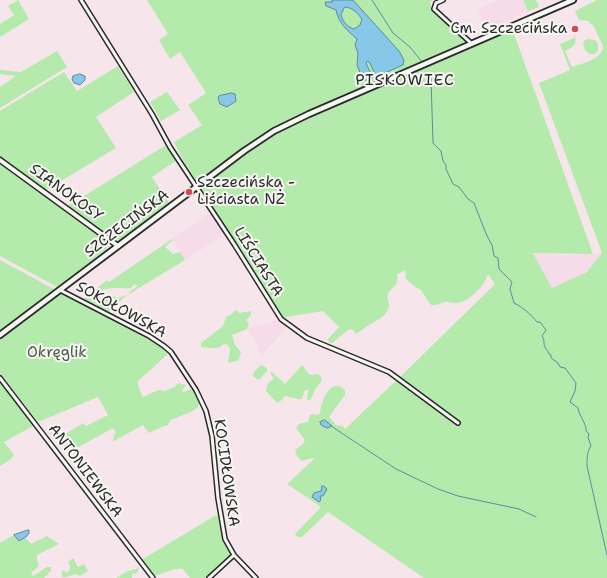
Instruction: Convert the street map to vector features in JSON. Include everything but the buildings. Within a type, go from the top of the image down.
[{"type":"main road","name":"SZCZECIŃSKA","points":[[0,335],[197,186],[254,144],[279,128],[573,0]]},
{"type":"street","name":"LIŚCIASTA","points":[[81,0],[152,114],[170,146],[282,321],[307,338],[389,372],[458,423]]},
{"type":"street","points":[[443,0],[436,3],[434,9],[472,44]]},
{"type":"street","name":"SIANOKOSY","points":[[0,160],[118,246]]},
{"type":"street","name":"SOKOŁOWSKA","points":[[60,290],[153,338],[171,352]]},
{"type":"street","name":"KOCIDŁOWSKA","points":[[171,352],[193,386],[206,411],[212,436],[224,536],[228,547],[234,555]]},
{"type":"street","name":"ANTONIEWSKA","points":[[0,378],[153,578]]},
{"type":"street","points":[[209,578],[234,555],[256,578]]},
{"type":"shaded area","points":[[499,0],[523,0],[528,11],[487,30],[478,9]]},
{"type":"shaded area","points":[[211,213],[225,234],[185,260],[172,239]]},
{"type":"shaded area","points":[[533,253],[567,255],[602,253],[587,272],[552,288]]},
{"type":"shaded area","points":[[276,320],[280,321],[287,327],[262,355],[257,350],[259,346],[247,329]]},
{"type":"green space","points":[[18,0],[29,19],[0,37],[0,24],[14,15],[8,6]]},
{"type":"green space","points":[[147,0],[433,0],[430,2],[432,10],[472,45],[512,28],[593,254],[533,253],[552,288],[587,272],[602,253],[539,83],[570,70],[560,44],[574,38],[574,34],[576,40],[574,45],[565,51],[572,67],[600,55],[603,46],[593,25],[589,23],[589,21],[579,20],[575,11],[597,0],[607,0],[607,578],[424,578],[328,512],[302,537],[297,537],[295,534],[321,507],[287,484],[314,459],[302,461],[297,456],[295,450],[303,444],[305,440],[296,428],[297,426],[308,422],[310,415],[317,415],[320,413],[324,397],[331,388],[335,386],[345,390],[345,395],[329,417],[336,425],[343,426],[345,429],[495,284],[488,274],[479,289],[465,301],[460,303],[443,302],[437,305],[431,305],[420,289],[416,288],[406,279],[405,270],[397,275],[396,284],[388,294],[389,307],[385,315],[356,334],[352,329],[348,330],[332,343],[329,343],[328,339],[339,327],[323,311],[281,318],[200,186],[244,152],[242,149],[206,176],[196,180],[183,160],[174,142],[202,125],[188,105],[206,93],[180,52],[170,59],[159,40],[168,34]]},
{"type":"green space","points":[[523,0],[536,0],[539,7],[528,11]]},
{"type":"green space","points":[[588,39],[595,40],[598,44],[598,51],[594,54],[589,54],[585,50],[583,43]]},
{"type":"green space","points":[[57,51],[67,67],[0,108],[0,87],[16,76],[0,74],[0,70],[21,72]]},
{"type":"green space","points":[[118,66],[134,92],[96,117],[116,148],[46,190],[0,157],[0,111],[64,72],[77,91]]},
{"type":"green space","points":[[167,92],[180,110],[161,121],[150,102]]},
{"type":"green space","points":[[166,145],[177,160],[152,177],[170,204],[122,240],[117,241],[113,239],[68,206]]},
{"type":"green space","points":[[0,164],[107,242],[106,250],[57,287],[0,256]]},
{"type":"green space","points":[[172,239],[173,240],[165,247],[173,254],[180,252],[185,260],[129,294],[129,292],[138,286],[134,284],[131,288],[112,288],[103,290],[95,296],[97,300],[94,306],[83,300],[107,280],[109,282]]},
{"type":"green space","name":"Okręglik","points":[[0,260],[160,346],[169,353],[137,382],[142,396],[143,397],[158,390],[166,391],[173,387],[174,388],[178,383],[186,385],[182,391],[183,392],[191,389],[196,392],[200,403],[197,408],[171,420],[167,426],[149,433],[143,425],[112,442],[114,438],[113,435],[116,433],[113,428],[72,450],[61,442],[65,438],[65,434],[83,423],[86,426],[108,415],[98,397],[38,422],[0,373]]},
{"type":"green space","points":[[111,295],[118,298],[126,296],[110,310],[109,313],[95,307],[100,300]]},
{"type":"green space","points":[[236,310],[240,313],[251,311],[251,314],[246,320],[249,324],[247,329],[232,335],[235,345],[241,352],[237,361],[228,363],[230,349],[228,345],[224,344],[213,348],[201,347],[201,343],[223,326],[226,317]]},
{"type":"green space","points":[[261,365],[267,368],[267,371],[260,379],[257,379],[253,376],[254,372]]},
{"type":"green space","points":[[302,365],[310,375],[318,374],[322,378],[311,399],[307,401],[308,390],[305,390],[302,399],[285,396],[277,403],[266,391],[268,383],[274,379],[270,373],[272,372],[285,384]]},
{"type":"green space","points":[[0,381],[33,426],[4,442],[14,455],[10,460],[0,466]]},
{"type":"green space","points":[[216,515],[218,516],[222,539],[231,554],[206,578],[190,578],[183,569],[171,570],[153,576],[141,560]]},
{"type":"green space","points":[[14,535],[19,542],[26,538],[31,544],[47,536],[59,544],[37,555],[39,566],[31,573],[33,576],[47,567],[51,567],[51,571],[44,578],[0,578],[0,543]]},
{"type":"green space","points":[[73,558],[78,567],[84,564],[88,571],[80,576],[75,574],[62,577],[62,571],[63,570],[67,573],[70,569],[68,562]]},
{"type":"green space","points":[[139,568],[137,573],[132,574],[132,578],[116,578],[128,571]]},
{"type":"water","points":[[332,0],[353,0],[399,51],[404,60],[403,65],[376,77],[370,63],[367,61],[366,63],[373,78],[363,81],[357,65],[358,53],[355,45],[357,39],[341,23],[336,10],[326,6],[325,2],[332,2]],"holes":[[[345,7],[351,8],[362,19],[360,25],[354,29],[349,27],[343,20],[341,15]]]},
{"type":"water","points":[[80,74],[85,76],[85,80],[80,85],[74,83],[72,79],[73,76]]},
{"type":"water","points":[[232,93],[235,94],[236,101],[227,107],[220,104],[218,98],[219,96]]},
{"type":"water","points":[[325,420],[332,426],[327,428],[321,425],[320,422]]},
{"type":"water","points":[[322,486],[327,489],[323,496],[320,496],[321,500],[319,502],[312,497],[314,493],[321,491]]},
{"type":"water","points":[[28,530],[29,533],[26,537],[19,541],[14,535]]},
{"type":"waterway","points":[[372,0],[393,33],[410,47],[422,62]]},
{"type":"waterway","points":[[430,76],[433,143],[441,151],[443,161],[453,184],[459,187],[468,199],[474,203],[492,245],[494,256],[498,258],[499,269],[512,282],[510,289],[514,303],[527,311],[537,322],[540,322],[546,330],[542,336],[545,347],[551,355],[551,358],[558,363],[560,367],[565,368],[576,383],[575,391],[570,402],[578,408],[586,431],[589,434],[588,437],[591,446],[588,453],[587,466],[607,555]]},
{"type":"waterway","points":[[331,426],[396,469],[438,489],[458,496],[519,509],[536,517]]},
{"type":"place","name":"Cm. Szczecińska","points":[[575,29]]},
{"type":"place","name":"Szczecińska - Liściasta NŻ","points":[[189,192]]},
{"type":"district","name":"PISKOWIEC","points":[[405,81]]}]
